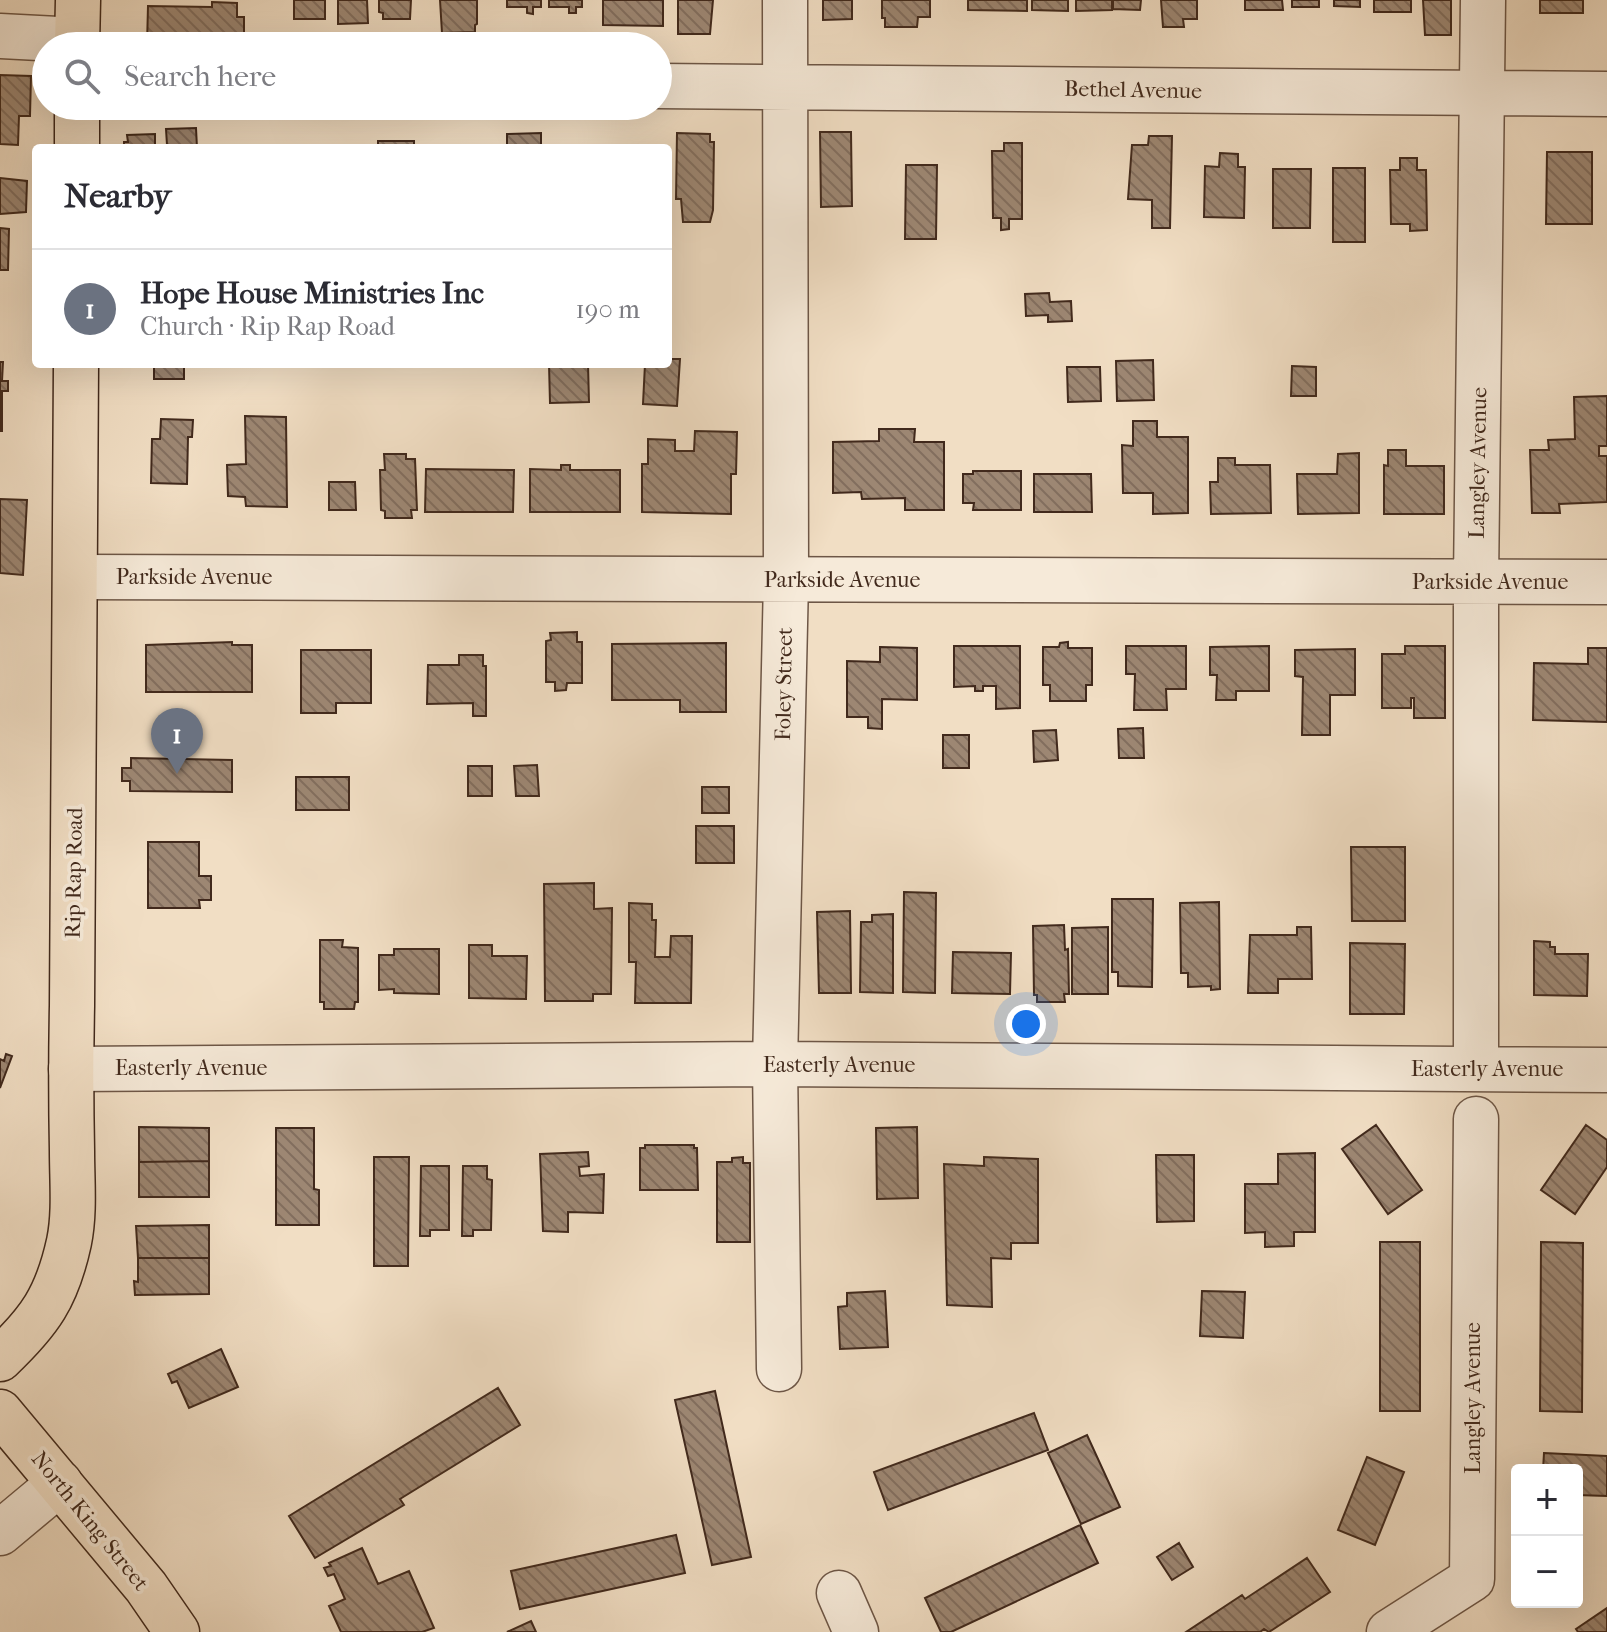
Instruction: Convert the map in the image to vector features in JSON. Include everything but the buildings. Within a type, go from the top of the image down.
[{"type":"main road","points":[[77,120],[77,144]]},
{"type":"main road","name":"Rip Rap Road","points":[[0,1359],[34,1326],[49,1303],[61,1274],[70,1238],[76,368]]},
{"type":"main road","name":"North King Street","points":[[0,1412],[146,1587],[177,1632]]},
{"type":"street","name":"Foley Street","points":[[779,1369],[775,1064],[786,580],[785,0]]},
{"type":"street","name":"Langley Avenue","points":[[1476,1069],[1476,581],[1483,0]]},
{"type":"street","points":[[44,32],[77,29]]},
{"type":"street","points":[[0,36],[32,33]]},
{"type":"street","name":"Bethel Avenue","points":[[672,86],[1607,94]]},
{"type":"street","name":"Parkside Avenue","points":[[76,577],[1607,582]]},
{"type":"street","name":"Easterly Avenue","points":[[71,1069],[775,1064],[1607,1070]]},
{"type":"street","name":"Langley Avenue","points":[[1389,1632],[1472,1579],[1476,1119]]},
{"type":"street","points":[[0,1533],[60,1483]]},
{"type":"street","points":[[839,1593],[856,1632]]},
{"type":"place","name":"Hope House Ministries Inc","points":[[177,774]]}]
